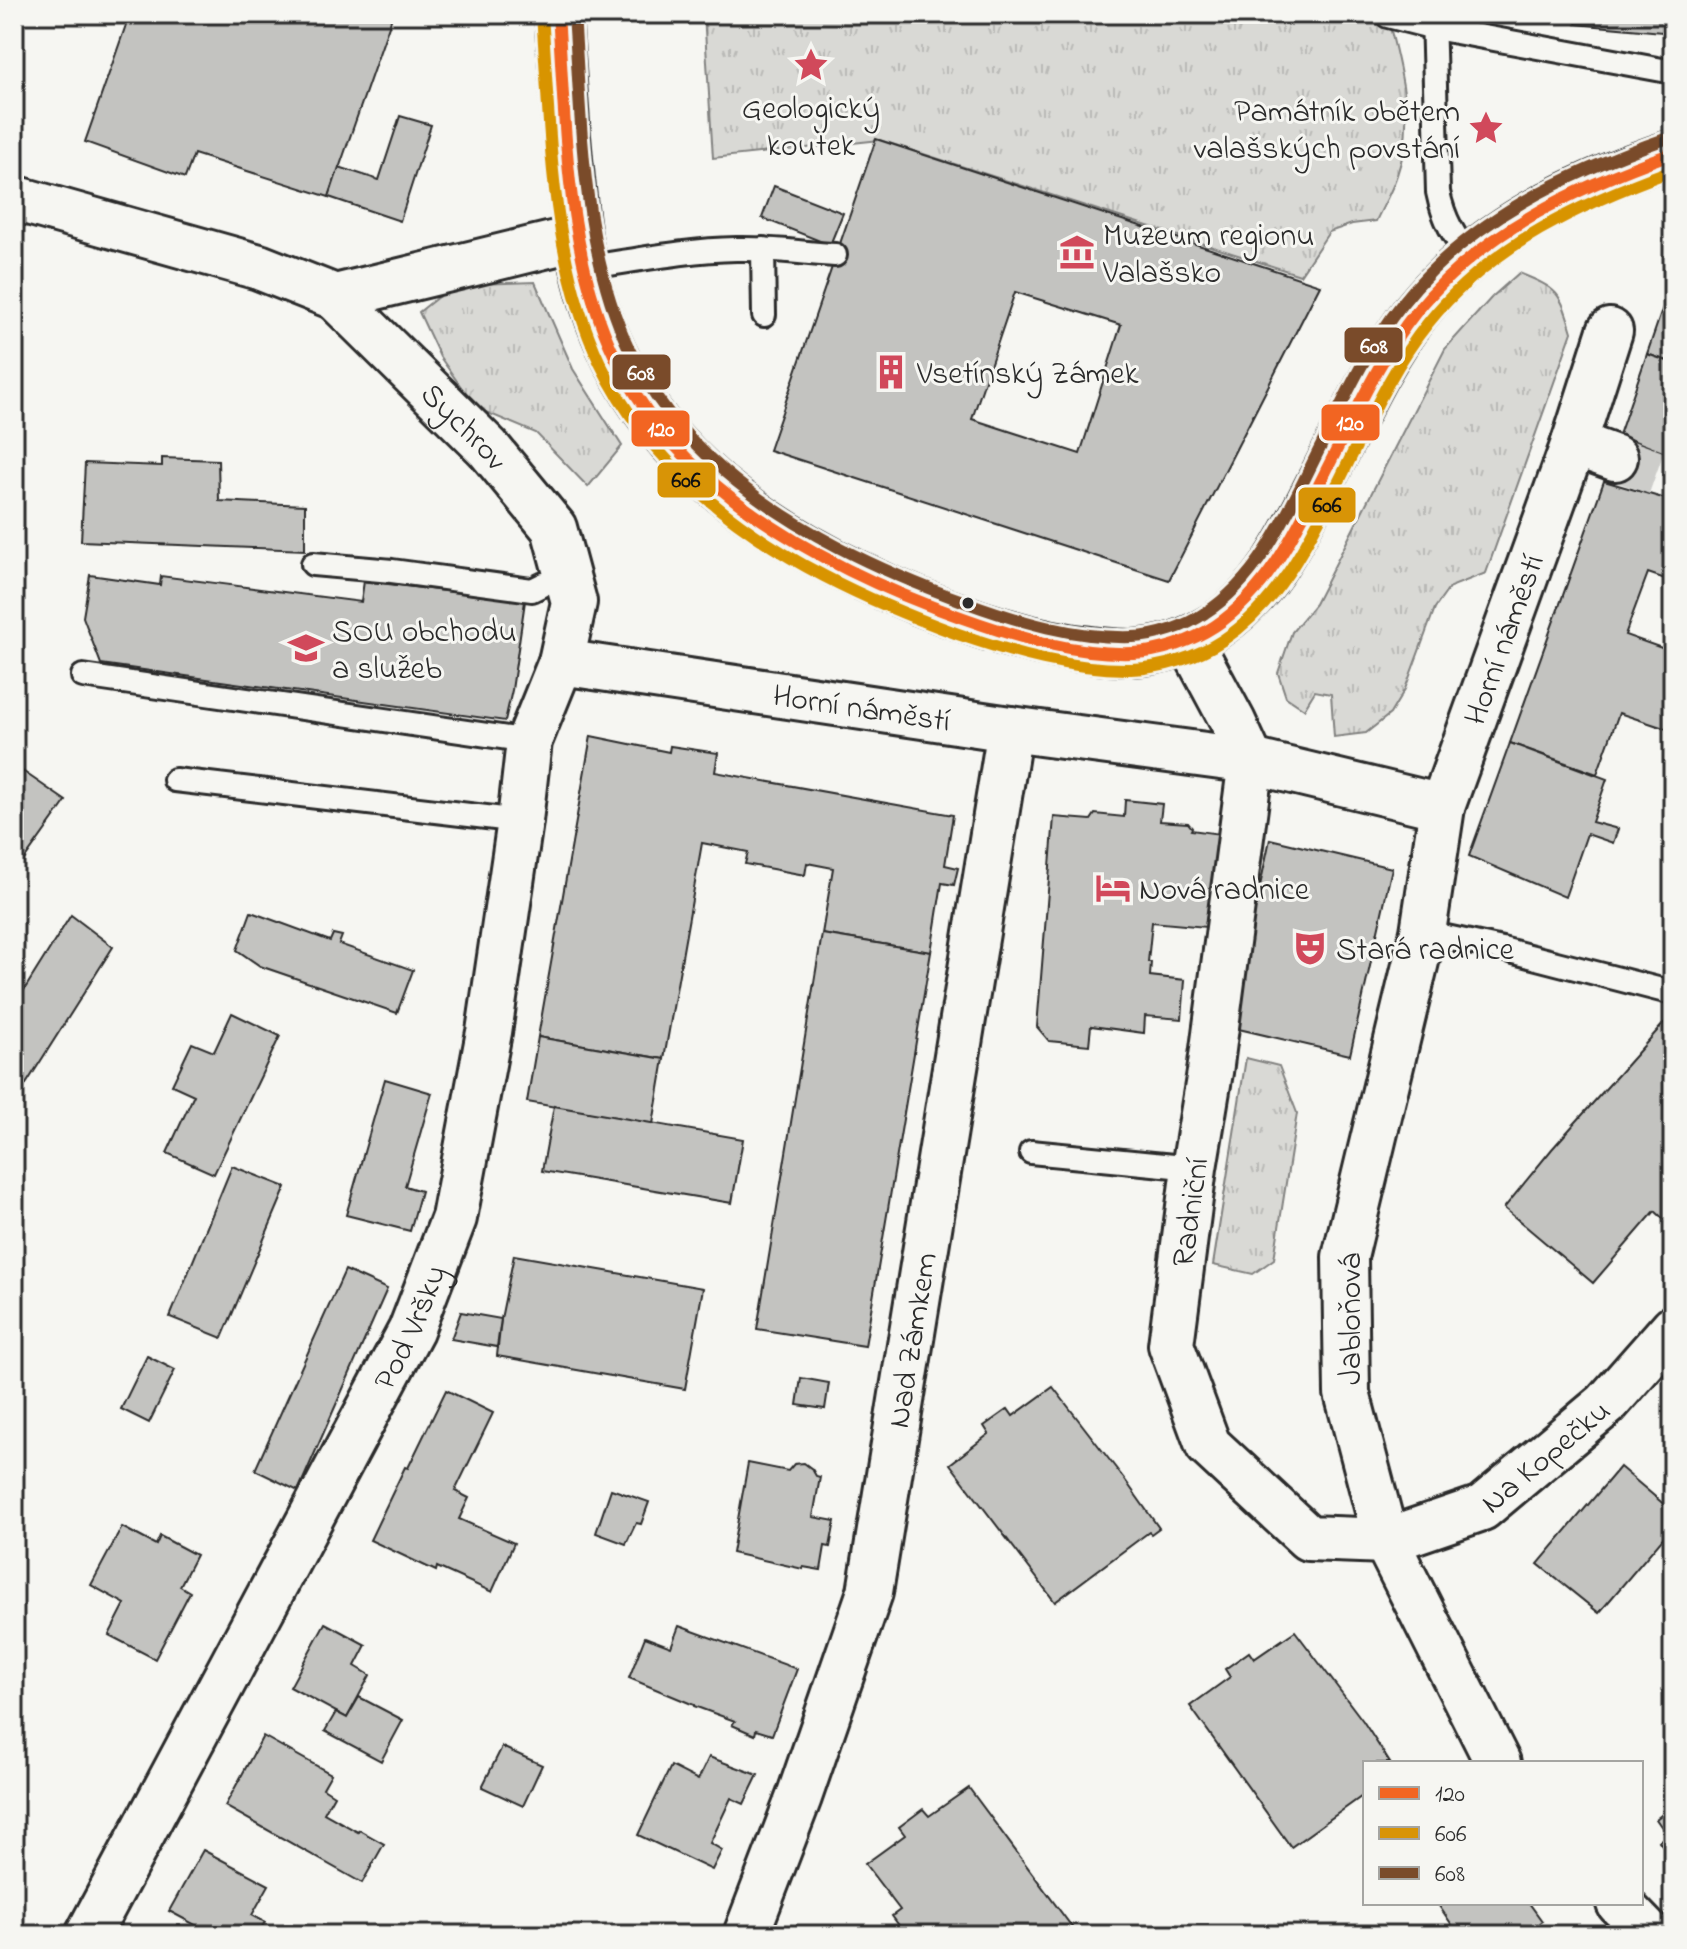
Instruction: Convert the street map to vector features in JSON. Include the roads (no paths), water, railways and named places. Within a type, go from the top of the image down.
[{"type":"street","points":[[558,14],[580,253],[594,306],[611,348],[630,385],[665,435],[718,486],[756,515],[845,568],[909,597],[1005,632],[1049,644],[1131,653],[1189,640],[1216,625],[1246,601],[1277,563],[1403,330],[1443,281],[1534,213],[1573,192],[1673,153]]},
{"type":"street","name":"Sychrov","points":[[14,198],[259,267],[335,297],[488,448],[554,528],[556,579]]},
{"type":"street","points":[[335,297],[580,253]]},
{"type":"street","name":"Horní náměstí","points":[[561,662],[1010,729],[1251,761],[1442,807],[1574,443],[1610,331]]},
{"type":"street","points":[[1574,443],[1615,458]]},
{"type":"street","points":[[556,579],[574,602],[561,662]]},
{"type":"street","points":[[1189,640],[1251,761]]},
{"type":"street","name":"Pod Vršky","points":[[88,1935],[411,1330],[454,1218],[489,1032],[529,741],[561,662]]},
{"type":"street","name":"Nad Zámkem","points":[[746,1935],[799,1797],[870,1592],[1010,729]]},
{"type":"street","name":"Radniční","points":[[1251,761],[1171,1345],[1208,1445],[1308,1538],[1386,1541]]},
{"type":"street","name":"Jabloňová","points":[[1442,807],[1423,932],[1345,1257],[1347,1393],[1386,1541],[1497,1761]]},
{"type":"street","name":"Na Kopečku","points":[[1386,1541],[1482,1508],[1606,1404],[1673,1328]]},
{"type":"street","points":[[1621,1905],[1650,1935]]},
{"type":"lane","points":[[1387,14],[1434,21],[1673,72]]},
{"type":"lane","points":[[1434,21],[1438,192],[1444,217],[1462,247],[1472,257]]},
{"type":"lane","points":[[580,253],[763,249],[835,255]]},
{"type":"lane","points":[[763,249],[764,315]]},
{"type":"lane","points":[[313,564],[532,590],[556,579]]},
{"type":"lane","points":[[83,676],[529,741]]},
{"type":"lane","points":[[175,780],[520,821]]},
{"type":"lane","points":[[1423,932],[1673,993]]},
{"type":"lane","points":[[1031,1152],[1194,1168]]},
{"type":"tunnel","points":[[1615,458],[1673,479]]},
{"type":"place","name":"Geologický koutek","points":[[811,65]]},
{"type":"place","name":"Památník obětem valašských povstání","points":[[1486,128]]},
{"type":"place","name":"Muzeum regionu Valašsko","points":[[1077,252]]},
{"type":"place","name":"Vsetínský Zámek","points":[[891,372]]},
{"type":"place","name":"SOU obchodu a služeb","points":[[306,648]]},
{"type":"place","name":"Nová radnice","points":[[1113,888]]},
{"type":"place","name":"Stará radnice","points":[[1310,948]]}]
